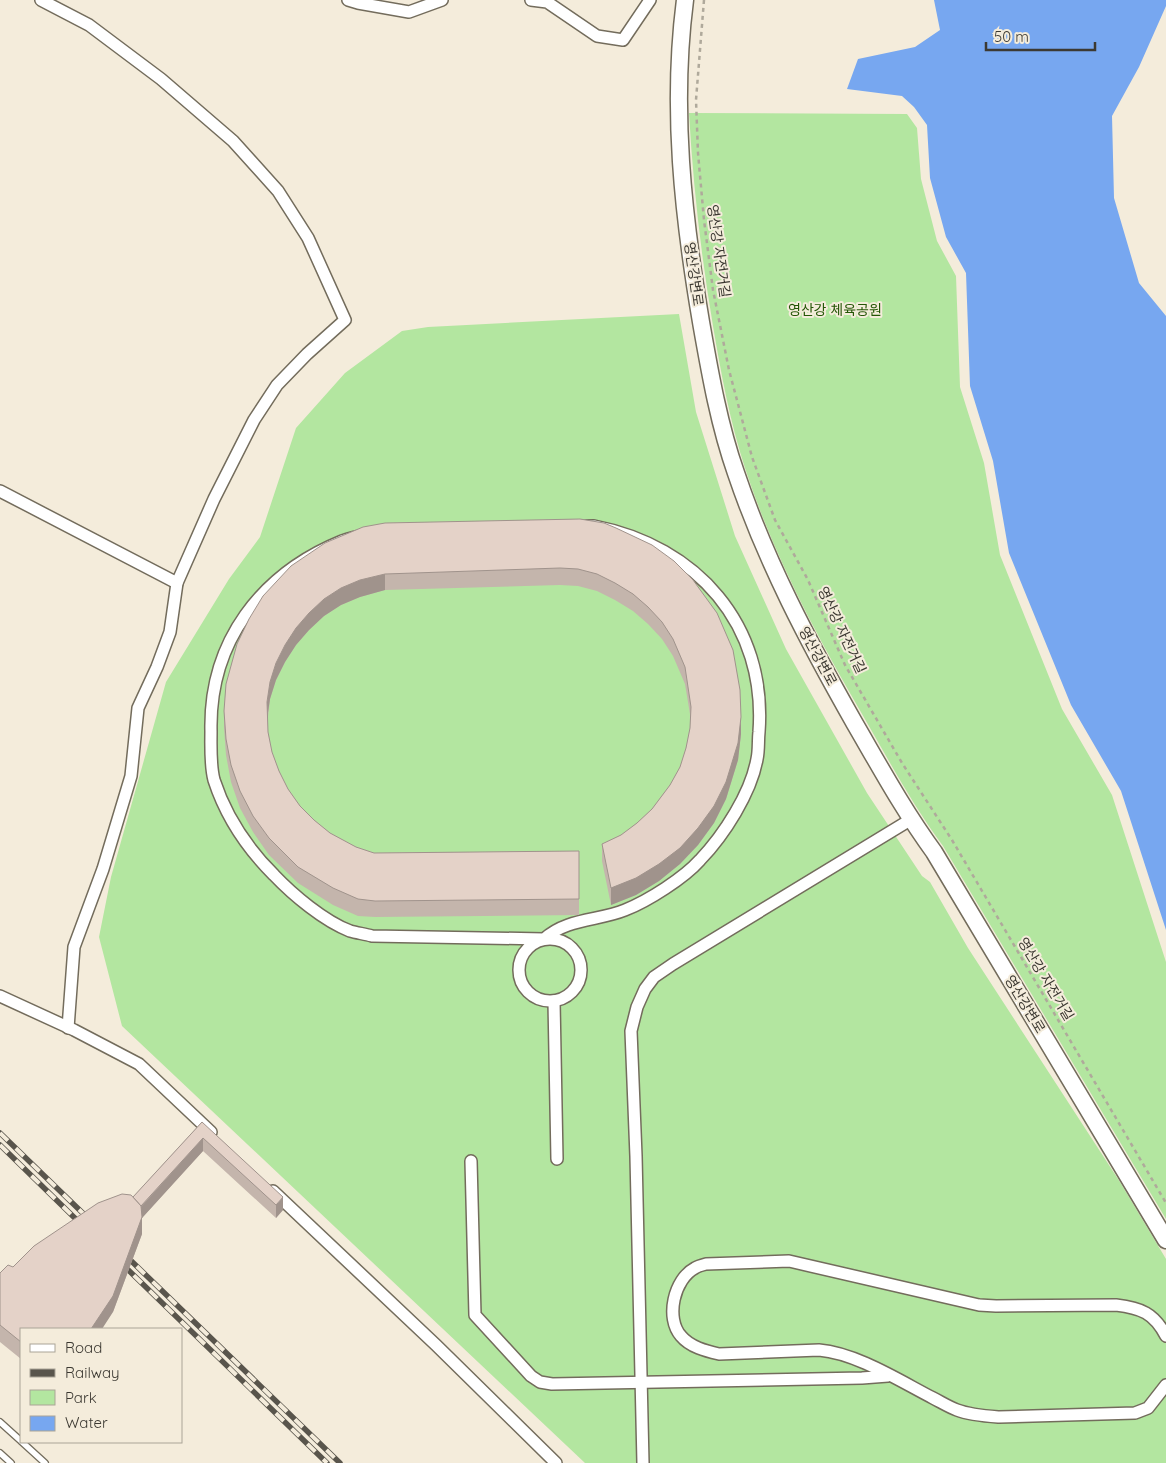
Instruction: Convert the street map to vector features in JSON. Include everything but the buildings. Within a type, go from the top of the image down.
[{"type":"street","points":[[42,0],[89,25],[162,79],[233,141],[278,191],[303,230],[345,320],[307,354],[277,385],[254,420],[214,499],[177,583],[170,632],[157,667],[138,708],[131,776],[103,869],[74,947],[68,1028]]},
{"type":"street","points":[[348,0],[409,12],[442,0]]},
{"type":"street","points":[[530,0],[547,2],[597,36],[623,40],[650,0]]},
{"type":"street","name":"영산강변로","points":[[685,0],[679,66],[678,114],[685,211],[708,362],[721,421],[752,519],[777,577],[811,647],[910,820],[934,852],[1166,1240]]},
{"type":"street","points":[[0,491],[177,583]]},
{"type":"street","points":[[544,939],[400,938],[372,936],[350,931],[317,913],[286,887],[242,838],[229,816],[214,778],[211,710],[214,684],[230,639],[246,613],[269,587],[304,561],[343,541],[378,533],[594,526],[636,538],[690,568],[713,590],[733,616],[750,650],[758,681],[760,716],[757,759],[744,795],[732,819],[700,861],[665,889],[624,911],[567,925],[552,932],[544,939],[535,942],[528,948],[522,956],[519,966],[522,984],[536,998],[554,1001],[564,998],[572,992],[578,984],[581,975],[581,965],[572,947],[554,939],[544,939]]},
{"type":"street","points":[[643,1463],[636,1156],[631,1032],[637,1007],[645,989],[654,977],[910,820]]},
{"type":"street","points":[[0,996],[139,1064],[218,1139]]},
{"type":"street","points":[[554,1001],[557,1159]]},
{"type":"street","points":[[471,1161],[475,1315],[531,1376],[540,1382],[552,1384],[641,1383],[890,1376]]},
{"type":"street","points":[[262,1180],[436,1345],[556,1463]]},
{"type":"street","points":[[1166,1336],[1160,1326],[1144,1310],[1133,1307],[1116,1304],[979,1305],[789,1261],[706,1264],[694,1268],[676,1293],[672,1308],[674,1323],[681,1336],[704,1351],[719,1354],[832,1351],[853,1358],[957,1411],[999,1418],[1135,1413],[1148,1408],[1166,1385]]},
{"type":"lane","points":[[0,1422],[20,1441]]},
{"type":"lane","points":[[22,1443],[45,1463]]},
{"type":"lane","points":[[0,1453],[10,1463]]},
{"type":"path","name":"영산강 자전거길","points":[[704,0],[696,100],[698,153],[713,290],[729,370],[752,457],[772,511],[812,588],[845,665],[902,763],[957,849],[1166,1203]]},
{"type":"green space","name":"영산강 체육공원","points":[[689,113],[907,114],[917,128],[921,179],[937,241],[956,276],[960,387],[984,463],[1000,555],[1062,709],[1112,795],[1166,962],[1166,1219],[943,846],[891,764],[845,685],[782,564],[745,468],[730,415],[719,362],[701,246]]},
{"type":"green space","points":[[679,314],[696,412],[735,536],[786,649],[867,793],[922,876],[930,882],[968,948],[1120,1182],[1166,1259],[1166,1463],[585,1463],[122,1026],[99,937],[111,877],[166,682],[229,579],[260,537],[296,428],[345,373],[402,331],[428,327]]},
{"type":"water","points":[[934,0],[1166,0],[1166,6],[1139,67],[1112,116],[1114,198],[1139,283],[1166,316],[1166,930],[1121,791],[1071,705],[1009,553],[993,461],[970,386],[966,273],[946,237],[930,178],[927,125],[914,107],[902,96],[847,89],[858,59],[915,47],[940,30]]},
{"type":"railway","points":[[0,1133],[93,1223]]},
{"type":"railway","points":[[0,1145],[84,1227]]},
{"type":"railway","points":[[121,1251],[340,1463]]},
{"type":"railway","points":[[118,1260],[327,1463]]}]
